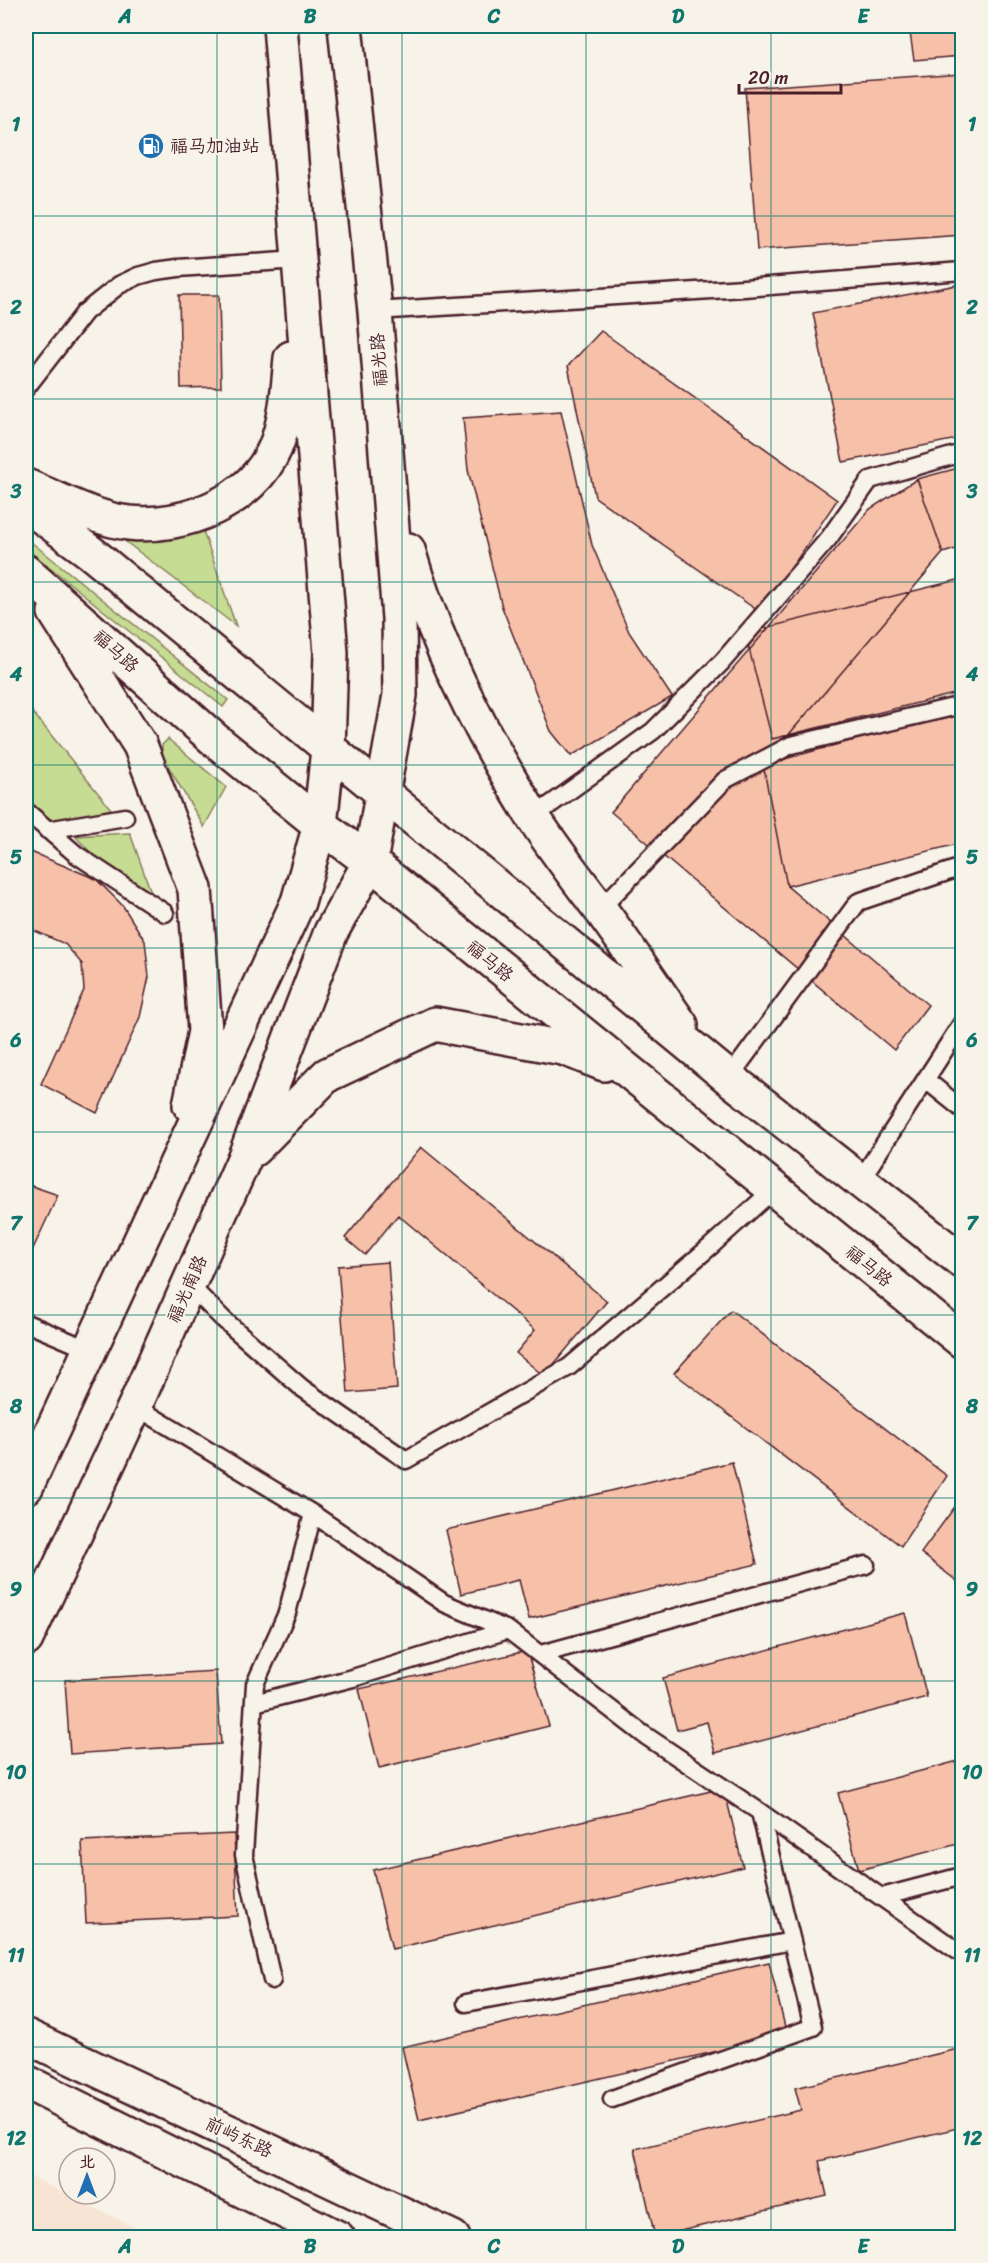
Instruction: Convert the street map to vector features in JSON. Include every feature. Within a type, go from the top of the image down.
[{"type":"main road","points":[[26,1486],[298,902],[320,825],[328,749],[331,653],[280,26]]},
{"type":"main road","name":"福光路","points":[[345,26],[375,311],[399,618],[400,695],[382,793]]},
{"type":"main road","points":[[26,486],[103,517],[129,523],[187,518],[216,508],[234,496],[265,466],[280,430],[288,397],[298,260]]},
{"type":"main road","points":[[388,477],[419,589],[436,634],[499,759],[533,817],[572,875],[600,909],[717,1068]]},
{"type":"main road","points":[[26,505],[90,552],[717,1068],[963,1261]]},
{"type":"main road","points":[[29,575],[140,745],[195,890],[205,1031],[181,1154]]},
{"type":"main road","name":"福马路","points":[[29,575],[214,739],[320,825],[370,862],[963,1341]]},
{"type":"main road","name":"福光南路","points":[[26,1639],[135,1406],[244,1159],[331,932],[370,862],[382,793]]},
{"type":"main road","points":[[244,1159],[327,1075],[435,1024],[563,1048],[633,1075]]},
{"type":"main road","name":"前屿东路","points":[[26,2036],[453,2238]]},
{"type":"main road","points":[[26,2082],[338,2238]]},
{"type":"lane","points":[[26,388],[86,312],[119,285],[138,276],[167,270],[298,260]]},
{"type":"lane","points":[[375,311],[755,287],[963,271]]},
{"type":"lane","points":[[533,817],[653,731],[722,662],[776,600],[829,538],[870,480],[963,453]]},
{"type":"lane","points":[[600,909],[725,780],[791,746],[963,705]]},
{"type":"lane","points":[[26,812],[77,855],[165,913]]},
{"type":"lane","points":[[47,830],[125,818]]},
{"type":"lane","points":[[717,1068],[858,902],[963,867]]},
{"type":"lane","points":[[860,1181],[963,1023]]},
{"type":"lane","points":[[926,1080],[963,1109]]},
{"type":"lane","points":[[189,1285],[223,1319],[302,1388],[406,1460],[568,1367],[711,1246],[774,1189]]},
{"type":"lane","points":[[26,1323],[90,1350]]},
{"type":"lane","points":[[135,1406],[312,1514],[444,1603],[508,1630],[643,1734],[760,1812],[963,1954]]},
{"type":"lane","points":[[272,1980],[244,1855],[255,1684],[287,1613],[312,1514]]},
{"type":"lane","points":[[541,1654],[866,1565]]},
{"type":"lane","points":[[254,1703],[353,1678],[508,1630]]},
{"type":"lane","points":[[612,2099],[813,2027],[760,1812]]},
{"type":"lane","points":[[882,1898],[963,1876]]},
{"type":"lane","points":[[466,2003],[792,1941]]},
{"type":"shaded area","points":[[26,2174],[57,2189],[57,2206],[91,2206],[153,2237],[26,2237]]},
{"type":"green space","points":[[202,528],[236,626],[109,529]]},
{"type":"green space","points":[[26,538],[228,700],[223,707],[26,548]]},
{"type":"green space","points":[[26,705],[111,809],[50,825],[26,800]]},
{"type":"green space","points":[[168,739],[226,787],[204,827],[162,756],[162,745]]},
{"type":"green space","points":[[130,833],[153,898],[97,859],[75,836]]},
{"type":"building","points":[[442,26],[520,26],[443,33]]},
{"type":"building","points":[[909,26],[962,26],[962,56],[914,60]]},
{"type":"building","points":[[962,73],[962,235],[757,250],[745,88]]},
{"type":"building","points":[[962,284],[962,438],[843,462],[813,313]]},
{"type":"building","points":[[179,295],[219,295],[221,387],[181,388]]},
{"type":"building","points":[[601,331],[837,500],[761,613],[595,497],[568,366]]},
{"type":"building","points":[[561,411],[592,545],[629,632],[672,697],[571,756],[551,731],[502,607],[468,470],[463,418]]},
{"type":"building","points":[[962,467],[962,547],[943,553],[917,479]]},
{"type":"building","points":[[917,479],[943,553],[763,765],[787,886],[928,1005],[894,1050],[611,812],[870,509]]},
{"type":"building","points":[[962,579],[962,692],[772,739],[745,633]]},
{"type":"building","points":[[962,710],[962,843],[787,886],[763,765]]},
{"type":"building","points":[[26,850],[96,879],[123,906],[145,941],[149,977],[140,1017],[97,1113],[41,1084],[84,990],[82,964],[65,944],[26,927]]},
{"type":"building","points":[[421,1147],[607,1301],[544,1376],[516,1353],[535,1330],[398,1215],[365,1255],[345,1238]]},
{"type":"building","points":[[26,1184],[58,1195],[26,1264]]},
{"type":"building","points":[[388,1262],[397,1389],[348,1393],[338,1266]]},
{"type":"building","points":[[731,1310],[947,1476],[901,1546],[674,1373]]},
{"type":"building","points":[[732,1462],[757,1564],[529,1619],[519,1580],[461,1594],[446,1530]]},
{"type":"building","points":[[962,1497],[962,1585],[921,1553]]},
{"type":"building","points":[[905,1613],[927,1697],[715,1753],[707,1722],[677,1730],[663,1678]]},
{"type":"building","points":[[527,1651],[549,1726],[379,1768],[359,1689]]},
{"type":"building","points":[[216,1671],[221,1744],[70,1754],[65,1680]]},
{"type":"building","points":[[962,1760],[962,1843],[859,1870],[838,1793]]},
{"type":"building","points":[[724,1788],[743,1867],[392,1949],[373,1870]]},
{"type":"building","points":[[234,1834],[238,1916],[86,1923],[82,1841]]},
{"type":"building","points":[[769,1962],[787,2035],[419,2120],[402,2047]]},
{"type":"building","points":[[962,2048],[962,2127],[819,2161],[827,2196],[655,2237],[635,2149],[801,2110],[795,2088]]},
{"type":"building","points":[[962,2229],[962,2238],[930,2238]]},
{"type":"place","name":"福马加油站","points":[[151,146]]}]
